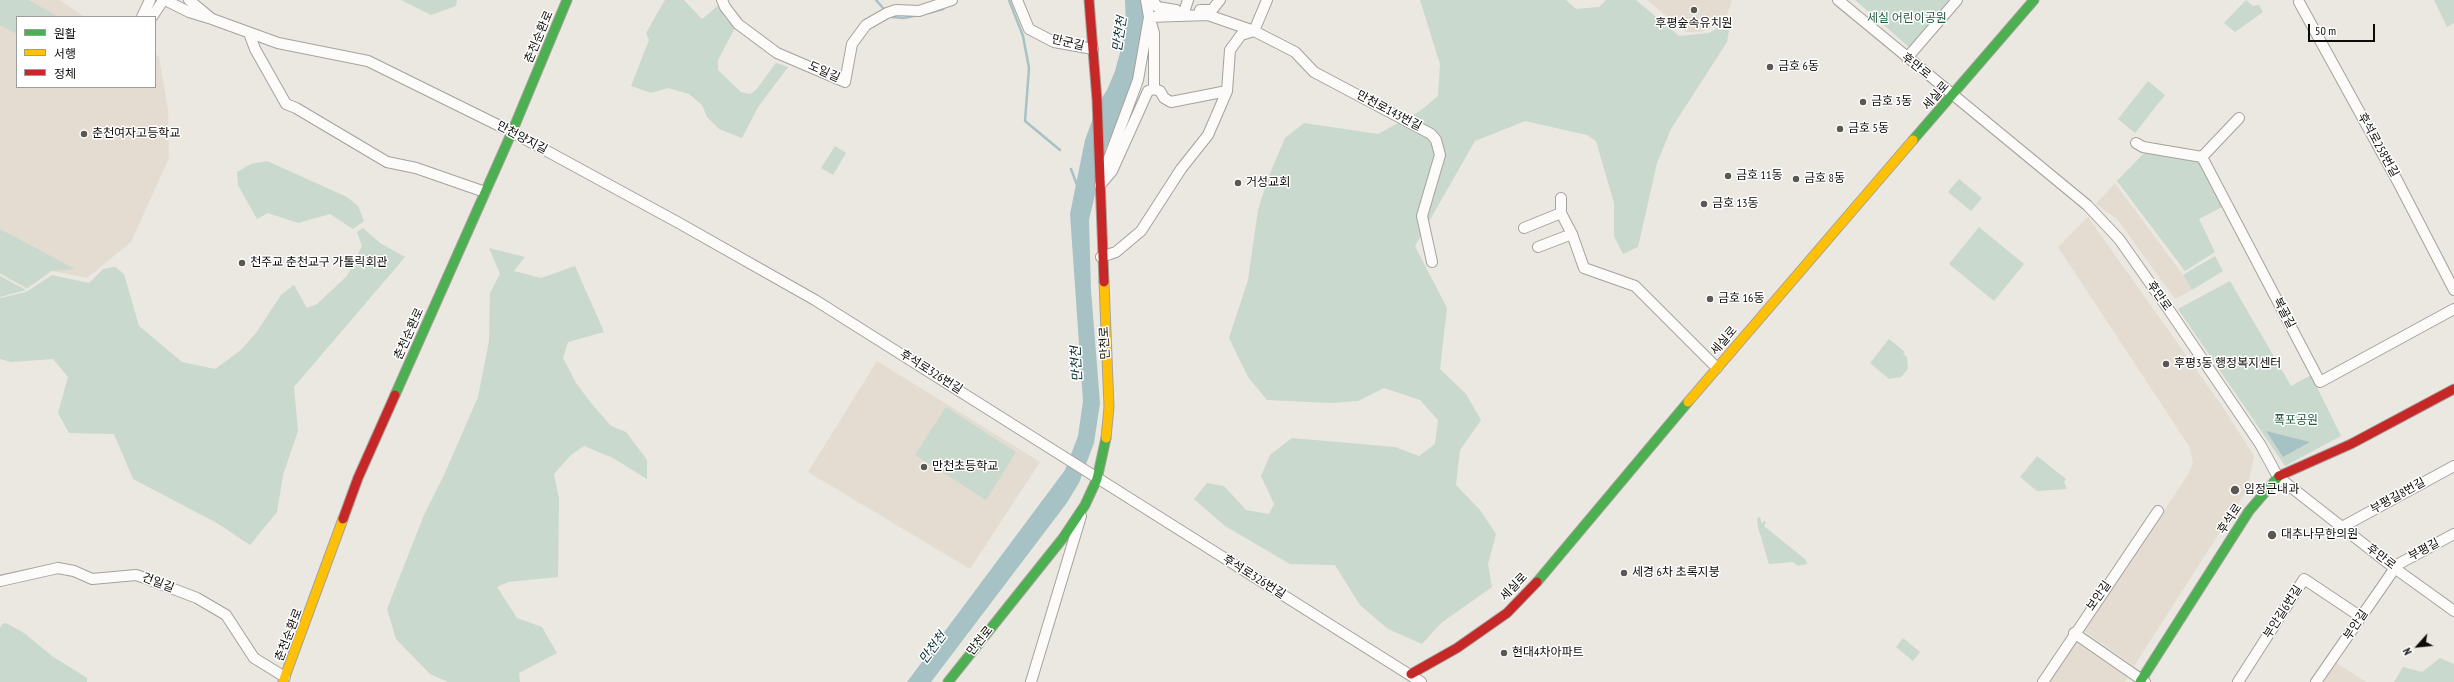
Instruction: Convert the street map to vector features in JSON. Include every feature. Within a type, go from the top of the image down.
[{"type":"street","points":[[142,16],[150,0]]},
{"type":"street","points":[[189,0],[212,19]]},
{"type":"street","name":"춘천순환로","points":[[284,680],[358,478],[512,132],[568,0]]},
{"type":"street","name":"도일길","points":[[722,0],[725,7],[738,24],[777,53],[845,82],[852,44],[866,25],[892,11],[918,11],[952,0]]},
{"type":"street","name":"만군길","points":[[1017,0],[1030,30],[1054,42],[1093,49]]},
{"type":"street","points":[[1089,0],[1093,49]]},
{"type":"street","points":[[1146,0],[1154,33],[1154,89]]},
{"type":"street","points":[[1153,0],[1157,7],[1166,10],[1187,5],[1212,10],[1220,0]]},
{"type":"street","points":[[1101,257],[1119,250],[1141,231],[1181,169],[1208,135],[1227,92],[1230,50],[1241,35],[1254,31],[1267,0]]},
{"type":"street","name":"후만로","points":[[1838,0],[2087,205],[2118,239],[2237,409],[2278,477],[2394,567],[2454,611]]},
{"type":"street","points":[[1907,58],[1956,0]]},
{"type":"street","name":"세실로","points":[[1411,674],[1457,648],[1507,612],[1537,582],[1717,368],[2034,0]]},
{"type":"street","points":[[153,16],[165,1]]},
{"type":"street","name":"만천양지길","points":[[165,1],[189,12],[278,43],[368,61],[512,132],[815,300]]},
{"type":"street","name":"후석로258번길","points":[[2299,2],[2398,182],[2454,290]]},
{"type":"street","name":"만천로143번길","points":[[1150,17],[1208,15],[1254,31],[1295,52],[1314,72],[1425,130],[1436,140],[1440,155],[1422,216],[1432,262]]},
{"type":"street","points":[[1100,181],[1138,80],[1150,17]]},
{"type":"street","points":[[249,32],[255,49],[286,104],[296,108],[387,162],[416,168],[485,192]]},
{"type":"street","name":"만천로","points":[[1031,682],[1085,505],[1097,479],[1106,444],[1109,407],[1101,257],[1097,100],[1093,49]]},
{"type":"street","points":[[1100,181],[1112,171],[1148,91],[1154,89],[1160,91],[1164,98],[1171,102],[1227,92]]},
{"type":"street","points":[[2136,143],[2143,147],[2202,157],[2239,118]]},
{"type":"street","name":"복골길","points":[[2202,157],[2320,382],[2454,309]]},
{"type":"street","points":[[1561,198],[1562,213],[1572,234],[1584,268],[1635,286],[1717,368]]},
{"type":"street","points":[[1524,228],[1562,213]]},
{"type":"street","points":[[1538,247],[1572,234]]},
{"type":"street","name":"후석로326번길","points":[[815,300],[1046,445],[1097,479],[1411,674],[1421,682]]},
{"type":"street","name":"후석로","points":[[2142,681],[2248,511],[2278,477],[2351,444],[2454,389]]},
{"type":"street","name":"부평길8번길","points":[[2342,527],[2454,466]]},
{"type":"street","name":"만천로","points":[[948,682],[1063,538],[1085,505]]},
{"type":"street","name":"보안길","points":[[2043,682],[2074,633],[2158,511]]},
{"type":"street","name":"부평길","points":[[2394,567],[2454,534]]},
{"type":"street","name":"부안길","points":[[2316,682],[2394,567]]},
{"type":"street","name":"건일길","points":[[0,582],[58,568],[74,571],[92,579],[136,575],[140,576],[197,598],[226,615],[254,658],[284,680]]},
{"type":"street","name":"부안길6번길","points":[[2238,682],[2304,579],[2361,617]]},
{"type":"street","points":[[2074,633],[2142,681]]},
{"type":"shaded area","name":"춘천여자고등학교","points":[[0,0],[59,0],[83,16],[16,16],[16,88],[156,88],[156,54],[159,57],[168,110],[169,158],[131,242],[87,278],[52,271],[27,289],[0,274]]},
{"type":"shaded area","name":"후평숲속유치원","points":[[1647,0],[1732,0],[1725,21],[1702,32],[1686,32]]},
{"type":"shaded area","points":[[2115,183],[2183,275],[2192,290],[2175,299],[2117,219],[2096,204]]},
{"type":"shaded area","points":[[2088,217],[2222,406],[2254,456],[2247,490],[2134,666],[2084,631],[2189,473],[2193,462],[2189,446],[2058,247]]},
{"type":"shaded area","name":"만천초등학교","points":[[877,361],[1040,462],[970,569],[808,472]]},
{"type":"shaded area","points":[[2075,642],[2128,677],[2125,682],[2049,682]]},
{"type":"shaded area","points":[[2335,662],[2366,682],[2320,682]]},
{"type":"green space","points":[[0,0],[28,0],[57,16],[16,16],[16,33],[0,25]]},
{"type":"green space","points":[[401,0],[457,0],[456,6],[431,15]]},
{"type":"green space","points":[[665,0],[684,0],[702,19],[720,4],[724,17],[735,28],[718,60],[718,70],[741,92],[750,94],[756,90],[776,63],[788,67],[758,107],[742,138],[719,129],[707,117],[702,105],[689,94],[668,88],[651,93],[631,86],[649,40],[646,33]]},
{"type":"green space","points":[[1420,0],[1566,0],[1576,9],[1599,7],[1606,0],[1636,0],[1679,36],[1709,33],[1731,20],[1727,42],[1671,129],[1657,163],[1638,247],[1623,254],[1614,236],[1614,203],[1596,141],[1587,135],[1525,121],[1475,141],[1415,246],[1447,308],[1440,369],[1466,394],[1481,420],[1460,450],[1456,485],[1480,510],[1496,534],[1488,564],[1492,587],[1441,623],[1422,644],[1388,629],[1360,605],[1335,565],[1290,564],[1225,526],[1194,499],[1207,483],[1224,486],[1246,510],[1269,514],[1274,504],[1261,476],[1270,455],[1292,438],[1395,447],[1419,456],[1435,444],[1438,420],[1420,400],[1384,388],[1358,401],[1331,403],[1267,400],[1248,377],[1229,338],[1248,280],[1258,210],[1268,178],[1285,138],[1304,123],[1378,134],[1420,111],[1438,96],[1440,64]]},
{"type":"green space","name":"세실 어린이공원","points":[[1855,0],[1951,0],[1909,47]]},
{"type":"green space","points":[[2246,0],[2253,6],[2259,5],[2263,12],[2235,32],[2224,23]]},
{"type":"green space","points":[[2434,0],[2454,0],[2454,23],[2447,27]]},
{"type":"green space","points":[[2148,81],[2165,95],[2135,133],[2118,119]]},
{"type":"green space","points":[[835,146],[846,153],[833,175],[821,168]]},
{"type":"green space","points":[[2144,153],[2192,160],[2202,164],[2224,206],[2199,219],[2215,252],[2185,271],[2117,181]]},
{"type":"green space","points":[[267,161],[347,197],[358,206],[364,221],[353,229],[330,214],[298,223],[268,213],[257,219],[238,185],[237,172],[251,164]]},
{"type":"green space","points":[[1959,179],[1982,198],[1971,211],[1948,192]]},
{"type":"green space","points":[[1979,227],[2024,264],[1994,301],[1949,264]]},
{"type":"green space","points":[[363,228],[380,243],[405,257],[294,387],[298,431],[283,475],[277,512],[250,545],[217,523],[133,479],[114,434],[69,433],[58,413],[68,377],[53,359],[11,362],[0,359],[0,298],[26,292],[52,275],[89,283],[103,269],[115,267],[124,274],[139,326],[182,362],[215,369],[241,350],[256,333],[281,295],[294,285],[307,308],[317,304],[347,276],[362,246],[357,232]]},
{"type":"green space","points":[[0,229],[75,269],[51,271],[27,288],[0,273]]},
{"type":"green space","points":[[489,248],[525,257],[514,271],[541,278],[575,266],[604,332],[568,342],[563,358],[576,383],[591,403],[611,426],[626,432],[647,460],[647,479],[613,458],[584,446],[571,455],[554,474],[559,499],[558,577],[508,582],[497,587],[517,618],[542,627],[557,653],[519,673],[520,682],[448,682],[430,674],[396,639],[387,609],[424,515],[444,475],[478,397],[489,341],[490,293],[500,274]]},
{"type":"green space","points":[[2215,256],[2223,271],[2192,290],[2183,275]]},
{"type":"green space","points":[[0,276],[26,290],[0,297]]},
{"type":"green space","name":"폭포공원","points":[[2230,281],[2291,386],[2311,375],[2341,436],[2285,466],[2178,309]]},
{"type":"green space","points":[[1889,339],[1905,352],[1903,354],[1907,357],[1908,369],[1901,377],[1889,379],[1870,363]]},
{"type":"green space","points":[[946,407],[1016,452],[986,500],[915,455]]},
{"type":"green space","points":[[2037,456],[2066,479],[2064,482],[2067,489],[2037,491],[2020,477]]},
{"type":"green space","points":[[1760,517],[1762,524],[1764,521],[1766,522],[1764,526],[1806,560],[1807,564],[1798,566],[1793,562],[1769,564],[1758,527],[1757,518]]},
{"type":"green space","points":[[6,623],[24,633],[52,656],[87,678],[87,682],[0,682],[0,628],[2,624]]},
{"type":"green space","points":[[1903,638],[1920,652],[1913,661],[1896,647]]},
{"type":"green space","points":[[2440,658],[2454,664],[2454,682],[2394,682],[2403,667],[2422,672]]},
{"type":"water","name":"만천천","points":[[1125,0],[1142,0],[1143,18],[1134,80],[1117,128],[1106,148],[1089,220],[1091,290],[1100,403],[1094,443],[1079,483],[1066,504],[931,682],[907,682],[1065,470],[1078,436],[1083,401],[1070,214],[1085,140],[1098,104],[1107,90],[1115,71],[1121,49],[1126,25]]},
{"type":"water","points":[[2266,431],[2310,442],[2283,457]]},
{"type":"waterway","points":[[876,0],[883,8]]},
{"type":"waterway","points":[[1009,0],[1023,36],[1029,68],[1025,121],[1060,150]]},
{"type":"waterway","points":[[928,13],[943,9]]},
{"type":"waterway","points":[[892,17],[904,18],[919,15]]},
{"type":"waterway","points":[[1071,169],[1077,185]]},
{"type":"traffic: fast","points":[[395,395],[512,132],[567,0]]},
{"type":"traffic: fast","points":[[1913,140],[2034,0]]},
{"type":"traffic: fast","points":[[1537,582],[1688,402]]},
{"type":"traffic: fast","points":[[948,682],[1063,538],[1085,505],[1097,479],[1106,438]]},
{"type":"traffic: fast","points":[[2140,682],[2249,511],[2279,476]]},
{"type":"traffic: slow","points":[[1688,402],[1913,140]]},
{"type":"traffic: slow","points":[[1104,282],[1109,407],[1106,438]]},
{"type":"traffic: slow","points":[[283,682],[343,519]]},
{"type":"traffic: jam","points":[[1089,0],[1097,100],[1104,282]]},
{"type":"traffic: jam","points":[[2279,476],[2351,444],[2454,389]]},
{"type":"traffic: jam","points":[[343,519],[358,478],[395,395]]},
{"type":"traffic: jam","points":[[1411,674],[1457,648],[1507,613],[1537,582]]},
{"type":"place","name":"후평숲속유치원","points":[[1694,10]]},
{"type":"place","name":"금호 6동","points":[[1770,67]]},
{"type":"place","name":"금호 3동","points":[[1863,102]]},
{"type":"place","name":"금호 5동","points":[[1840,129]]},
{"type":"place","name":"춘천여자고등학교","points":[[84,134]]},
{"type":"place","name":"금호 11동","points":[[1728,176]]},
{"type":"place","name":"금호 8동","points":[[1796,179]]},
{"type":"place","name":"거성교회","points":[[1238,183]]},
{"type":"place","name":"금호 13동","points":[[1704,204]]},
{"type":"place","name":"천주교 춘천교구 가톨릭회관","points":[[242,263]]},
{"type":"place","name":"금호 16동","points":[[1710,299]]},
{"type":"place","name":"후평3동 행정복지센터","points":[[2166,364]]},
{"type":"place","name":"만천초등학교","points":[[924,467]]},
{"type":"place","name":"임정근내과","points":[[2235,490]]},
{"type":"place","name":"대추나무한의원","points":[[2272,535]]},
{"type":"place","name":"세경 6차 초록지붕","points":[[1624,573]]},
{"type":"place","name":"현대4차아파트","points":[[1504,653]]}]
